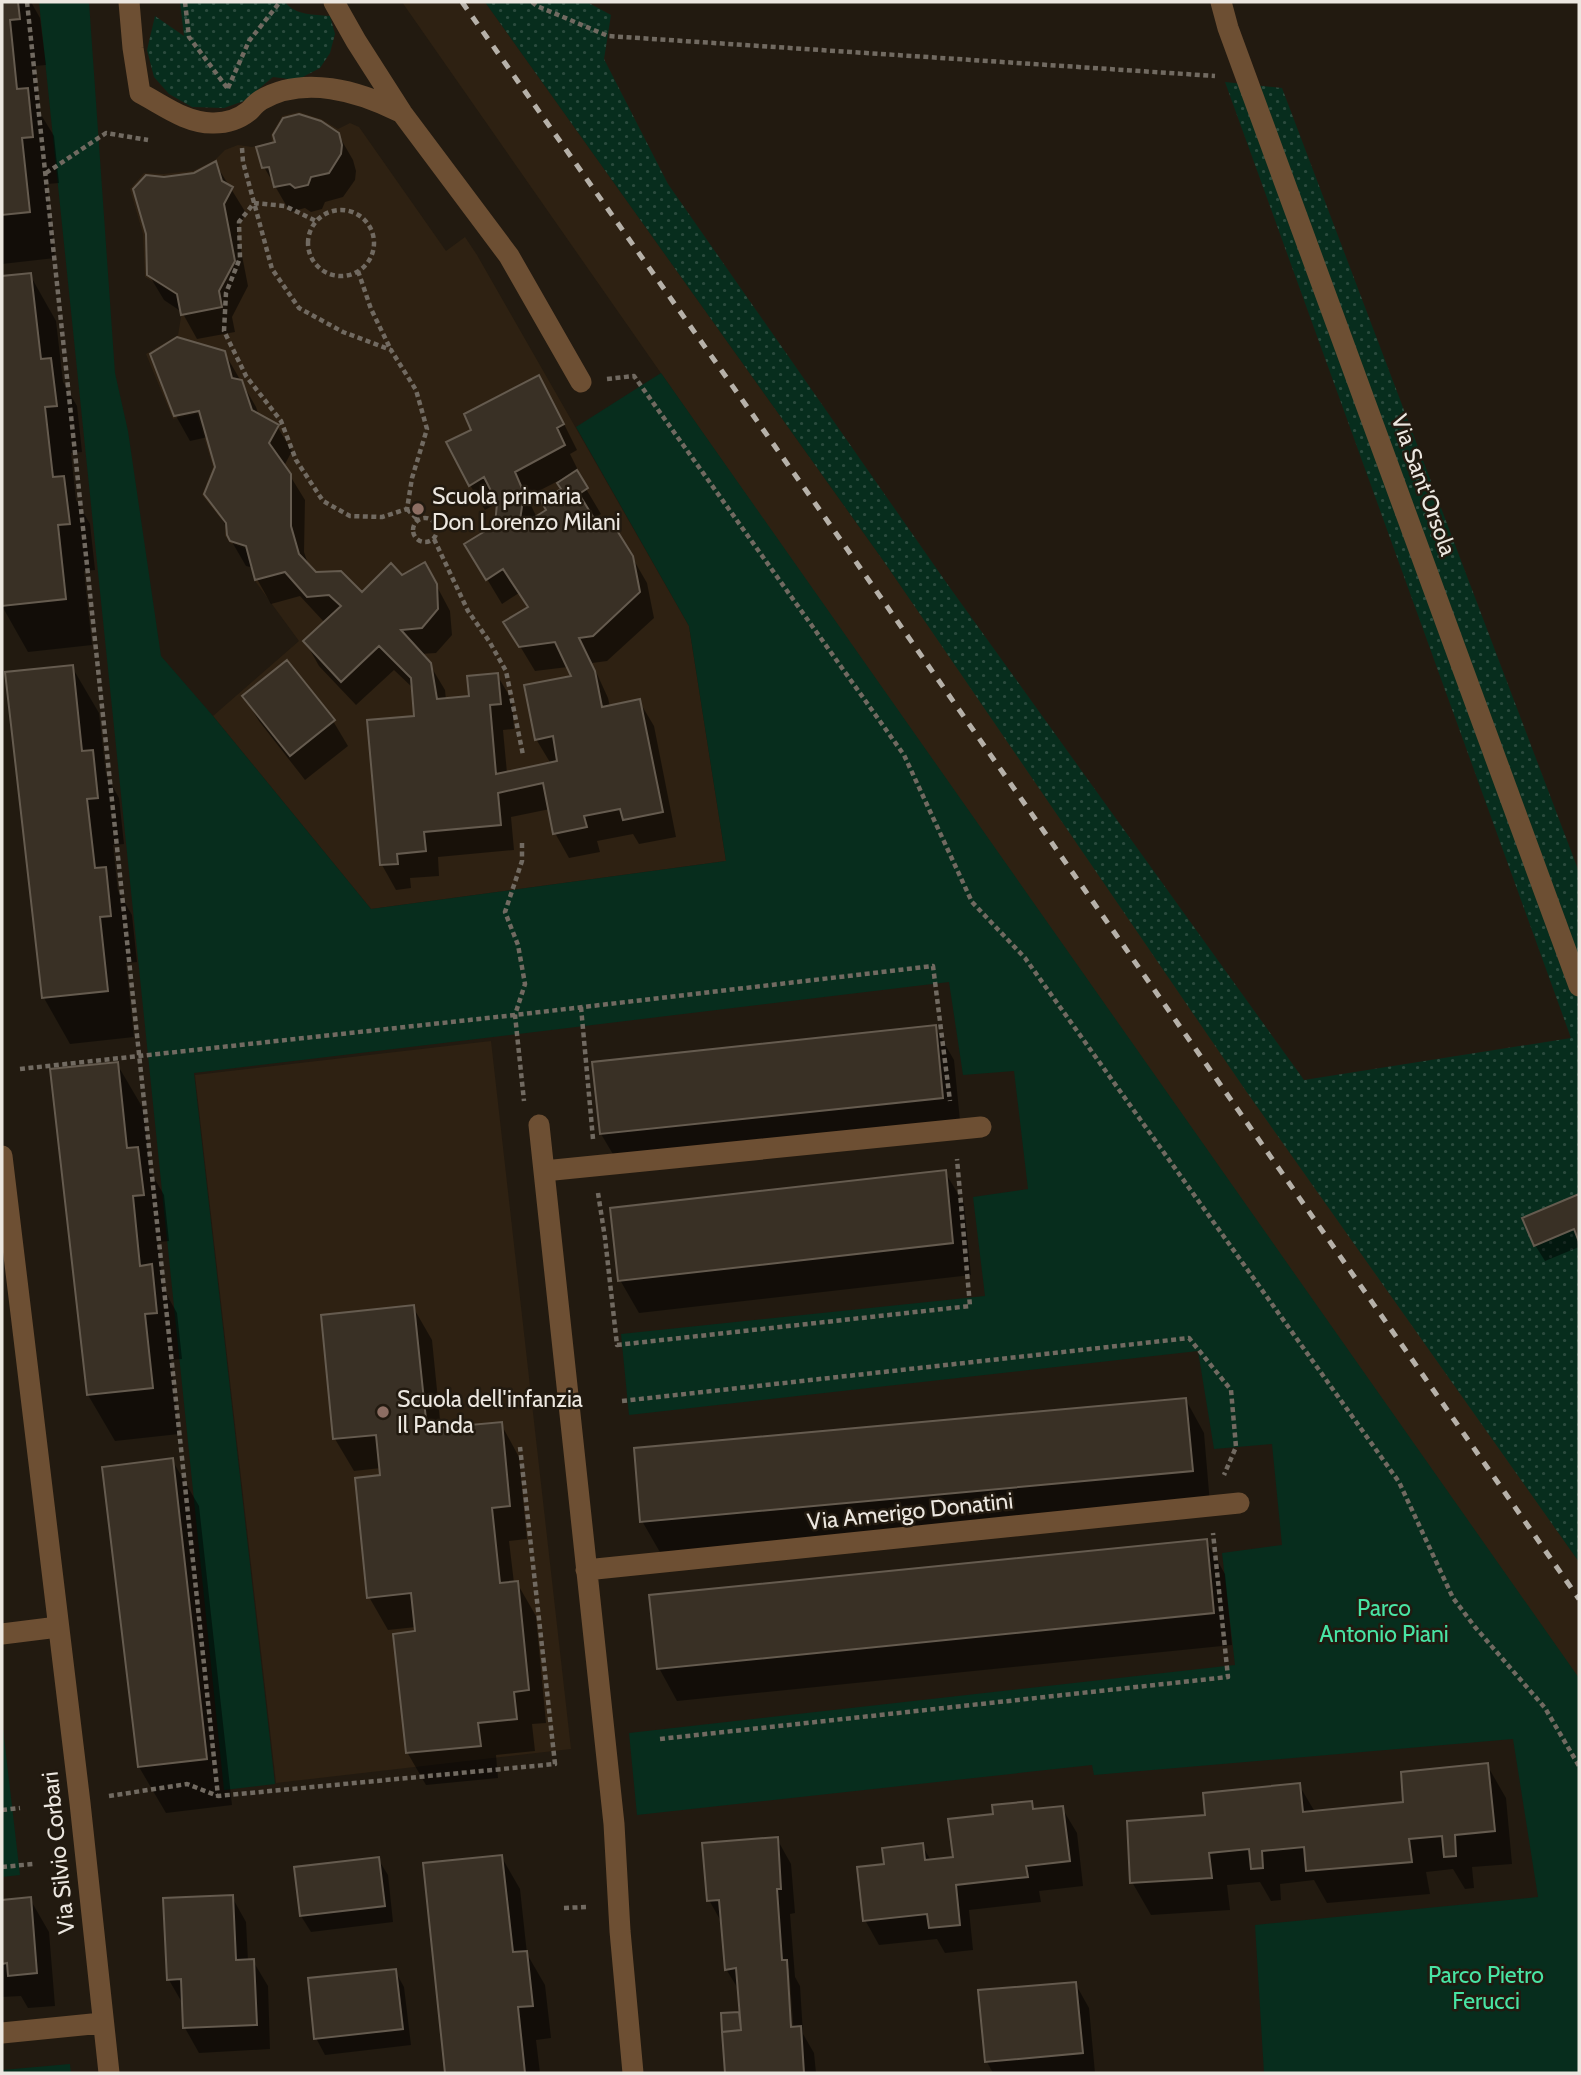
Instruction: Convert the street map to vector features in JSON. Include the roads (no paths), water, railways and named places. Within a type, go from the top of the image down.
[{"type":"street","points":[[129,2],[140,93],[178,114],[201,122],[234,121],[258,102],[277,92],[294,89],[348,90],[402,113]]},
{"type":"street","points":[[334,2],[402,113],[509,256],[581,382]]},
{"type":"street","name":"Via Sant'Orsola","points":[[1221,2],[1228,28],[1579,986]]},
{"type":"street","points":[[532,1118],[544,1171],[614,1824],[620,1931],[633,2073]]},
{"type":"street","points":[[544,1171],[981,1127]]},
{"type":"street","name":"Via Silvio Corbari","points":[[2,1156],[6,1236],[80,1803],[109,2073]]},
{"type":"street","name":"Via Amerigo Donatini","points":[[586,1570],[1239,1503]]},
{"type":"street","points":[[2,1634],[58,1627]]},
{"type":"street","points":[[2,2033],[102,2022]]},
{"type":"railway","points":[[462,2],[1579,1599]]},
{"type":"place","name":"Scuola primaria Don Lorenzo Milani","points":[[418,509]]},
{"type":"place","name":"Scuola dell'infanzia Il Panda","points":[[383,1412]]},
{"type":"park label","name":"Parco Antonio Piani","points":[[1384,1621]]},
{"type":"park label","name":"Parco Pietro Ferucci","points":[[1486,1988]]}]
